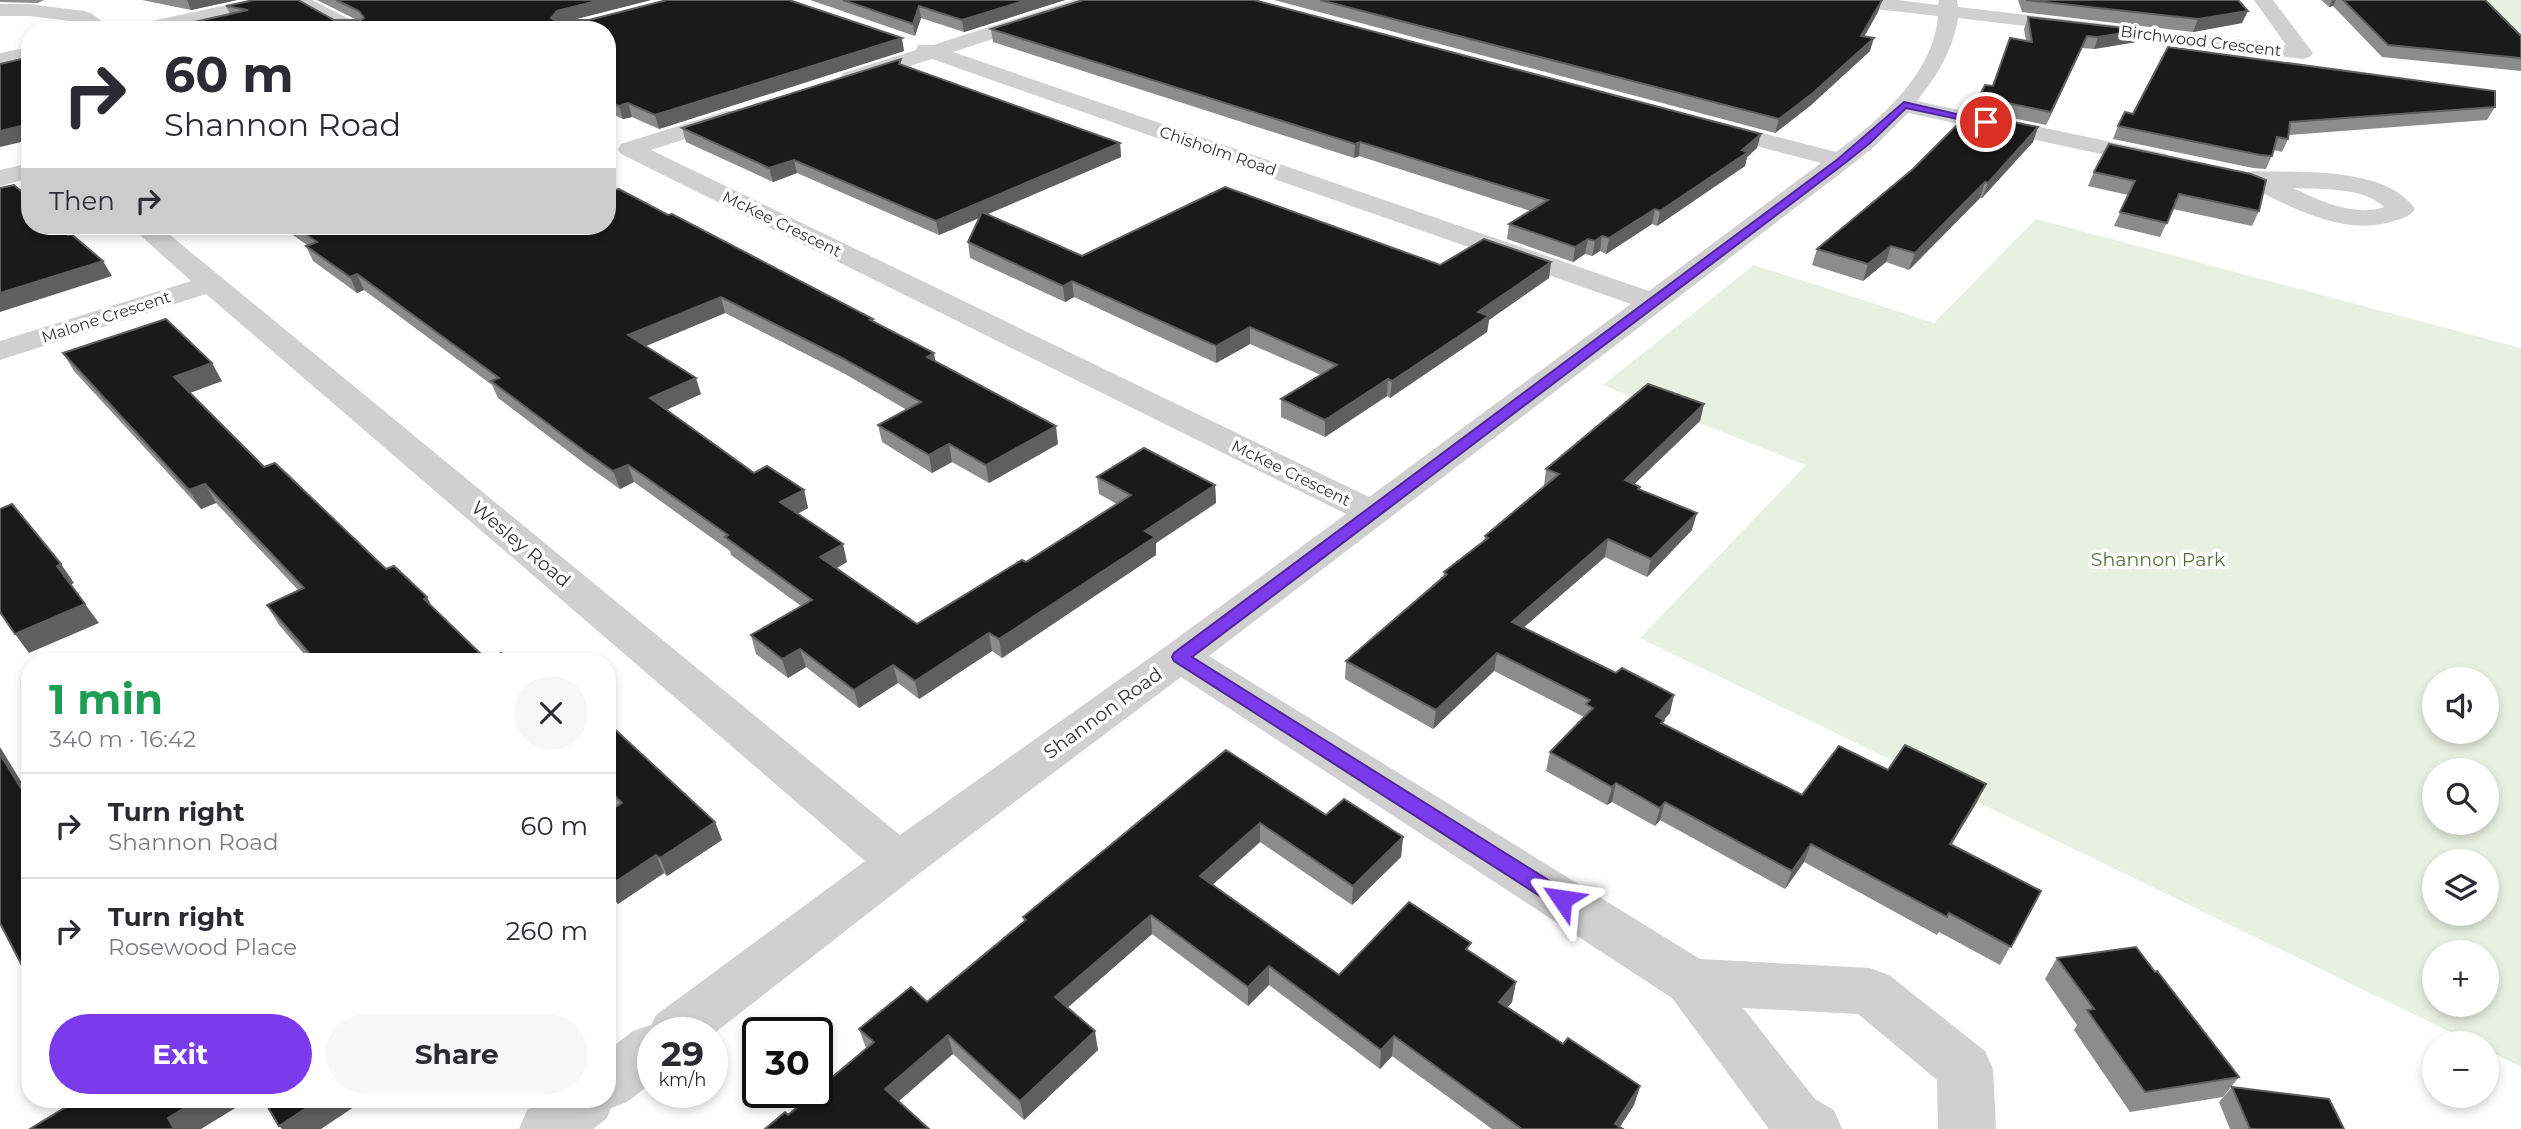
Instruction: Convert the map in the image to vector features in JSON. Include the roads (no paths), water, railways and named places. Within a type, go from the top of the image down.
[{"type":"street","points":[[179,21],[276,0]]},
{"type":"street","points":[[297,0],[338,21]]},
{"type":"street","points":[[828,86],[1093,0]]},
{"type":"street","points":[[1849,0],[1949,6]]},
{"type":"street","name":"Birchwood Crescent","points":[[1949,6],[2302,53],[2263,0]]},
{"type":"street","name":"Shannon Road","points":[[695,1017],[1867,141],[1904,105],[1938,54],[1949,6]]},
{"type":"street","points":[[0,10],[29,10],[84,17],[90,21]]},
{"type":"street","name":"Chisholm Road","points":[[897,39],[1653,302]]},
{"type":"street","points":[[0,59],[21,55]]},
{"type":"street","points":[[1904,105],[2174,163]]},
{"type":"street","name":"McKee Crescent","points":[[762,107],[630,149],[1371,512]]},
{"type":"street","points":[[1688,121],[1841,161]]},
{"type":"street","points":[[0,178],[21,172]]},
{"type":"street","points":[[2227,174],[2253,179]]},
{"type":"street","name":"Wesley Road","points":[[154,235],[899,862]]},
{"type":"street","name":"Malone Crescent","points":[[0,351],[213,283]]},
{"type":"street","points":[[1180,657],[1691,982],[1795,1118],[1813,1129]]},
{"type":"street","points":[[1691,982],[1870,991],[1965,1069],[1966,1129]]},
{"type":"street","points":[[616,1077],[637,1061]]},
{"type":"street","points":[[548,1129],[575,1108]]},
{"type":"park label","name":"Shannon Park","points":[[2158,559]]}]
